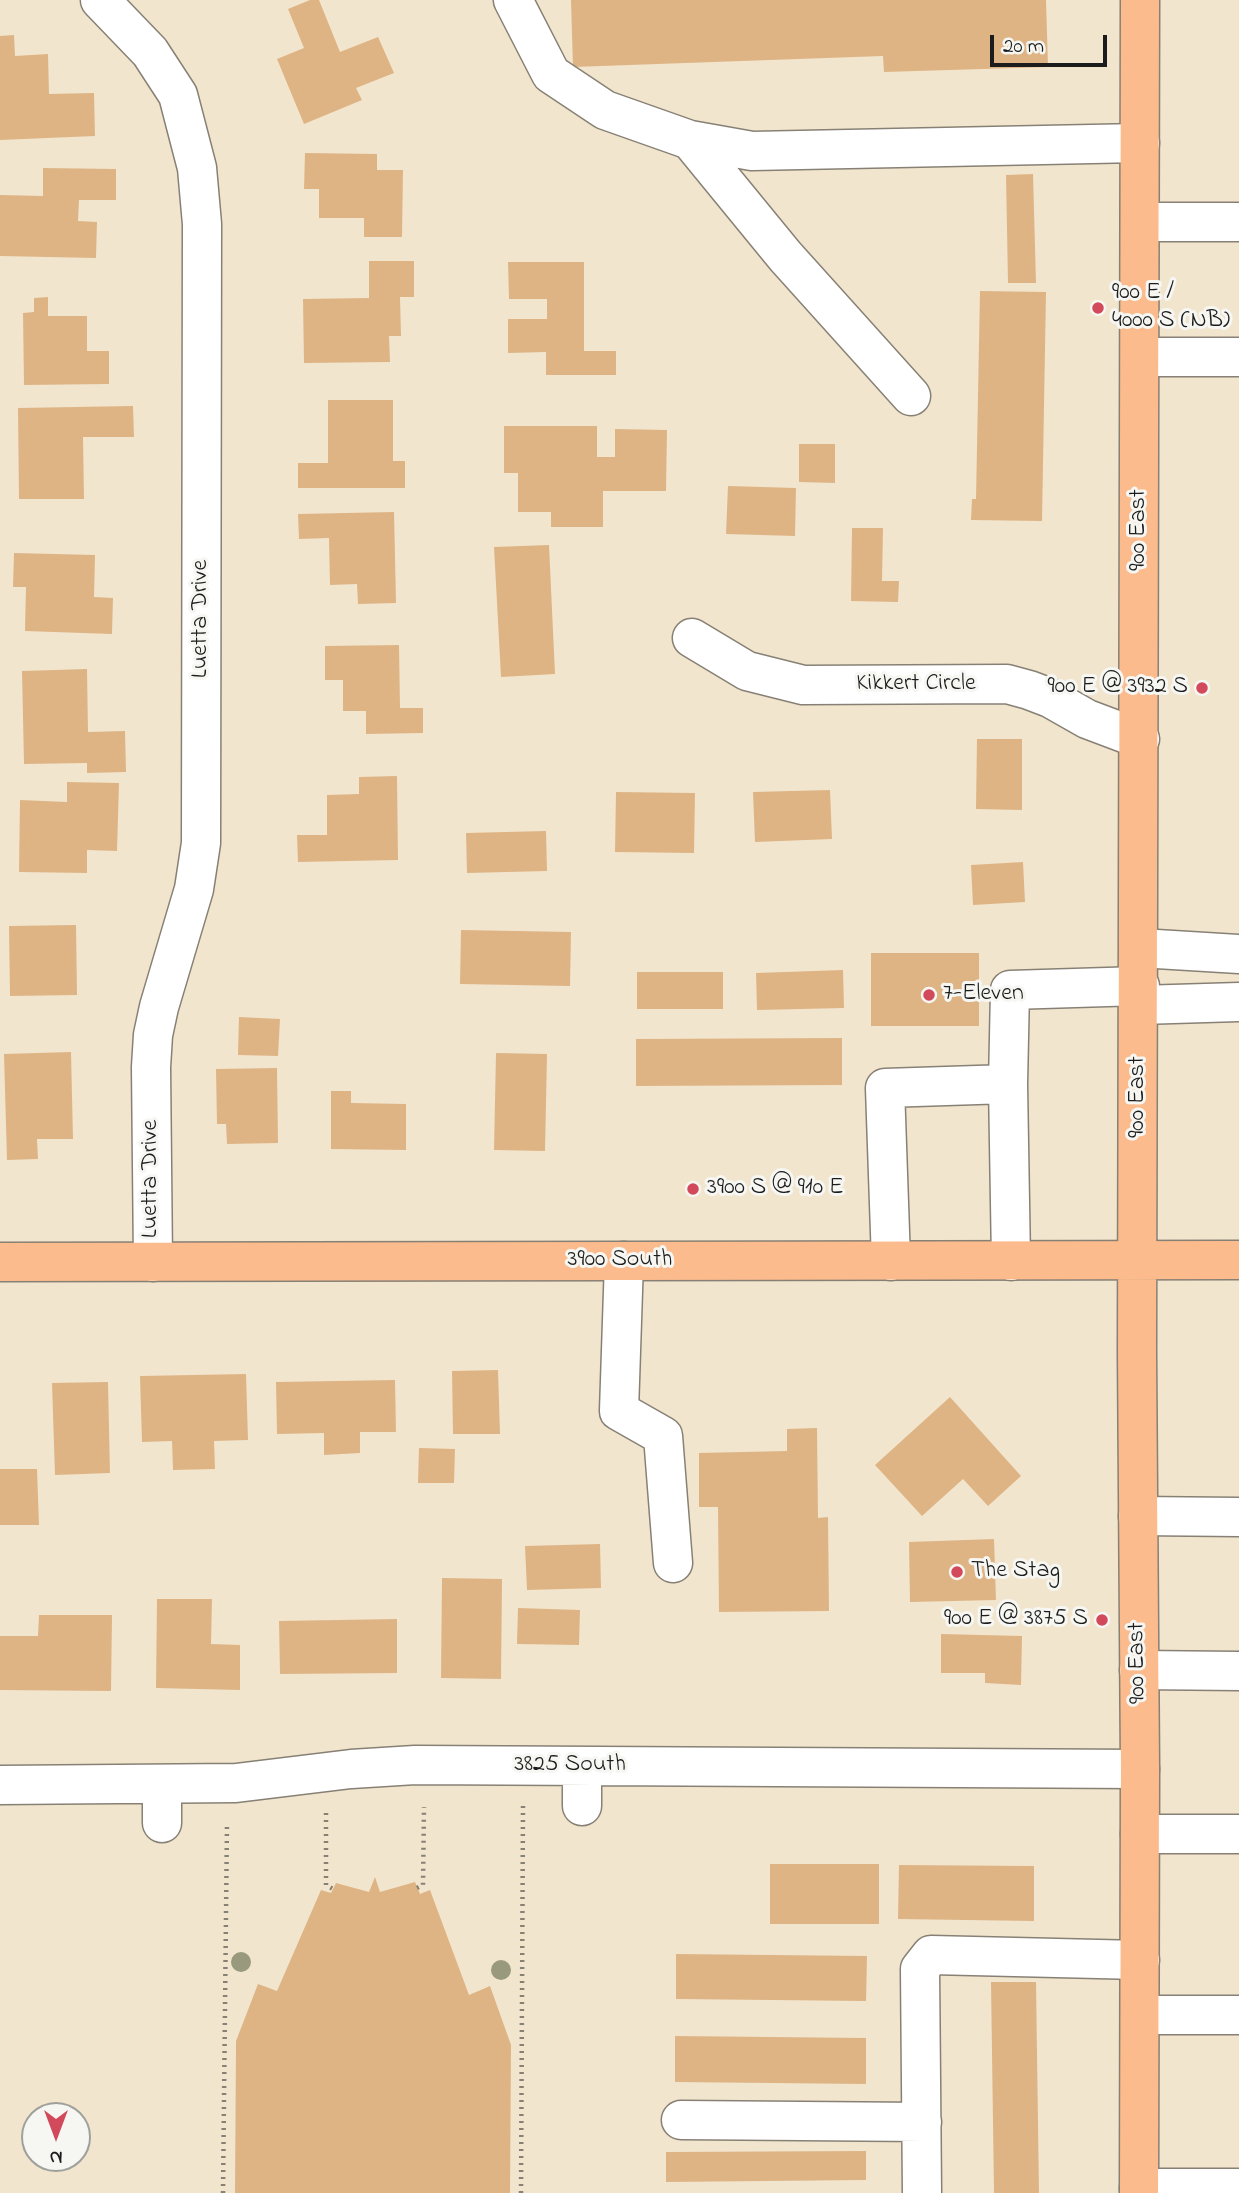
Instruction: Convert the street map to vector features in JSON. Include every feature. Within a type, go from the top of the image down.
[{"type":"main road","name":"900 East","points":[[1139,2191],[1140,0]]},
{"type":"main road","name":"3900 South","points":[[0,1262],[1239,1261]]},
{"type":"street","name":"Luetta Drive","points":[[100,0],[150,52],[178,95],[197,168],[202,224],[201,843],[194,889],[153,1035],[153,1262]]},
{"type":"street","points":[[513,0],[551,74],[605,110],[690,140],[752,151],[1140,144]]},
{"type":"street","points":[[690,140],[785,256],[911,396]]},
{"type":"street","points":[[1140,222],[1239,222]]},
{"type":"street","points":[[1140,357],[1239,357]]},
{"type":"street","name":"Kikkert Circle","points":[[692,638],[747,671],[803,685],[1007,684],[1040,694],[1087,719],[1140,739]]},
{"type":"street","points":[[1140,948],[1239,954]]},
{"type":"street","points":[[1011,1261],[1008,1084],[1010,990],[1239,1002]]},
{"type":"street","points":[[891,1261],[885,1088],[1008,1084]]},
{"type":"street","points":[[624,1261],[619,1411],[663,1436],[673,1563]]},
{"type":"street","points":[[1138,1516],[1239,1517]]},
{"type":"street","points":[[1139,1670],[1239,1671]]},
{"type":"street","name":"3825 South","points":[[0,1785],[236,1783],[351,1769],[415,1765],[1140,1769]]},
{"type":"street","points":[[582,1766],[582,1806]]},
{"type":"street","points":[[162,1784],[162,1823]]},
{"type":"street","points":[[1140,1834],[1239,1834]]},
{"type":"street","points":[[922,2193],[920,1969],[931,1955],[1140,1960]]},
{"type":"street","points":[[1140,2015],[1239,2015]]},
{"type":"street","points":[[681,2120],[922,2122]]},
{"type":"street","points":[[1139,2191],[1239,2188]]},
{"type":"path","points":[[521,2193],[523,1806]]},
{"type":"path","points":[[417,1888],[423,1885],[424,1807]]},
{"type":"path","points":[[326,1812],[326,1885],[333,1889]]},
{"type":"path","points":[[223,2193],[227,1823]]},
{"type":"building","points":[[310,0],[319,0],[340,52],[378,37],[394,73],[356,88],[362,100],[304,124],[277,59],[304,48],[288,9]]},
{"type":"building","points":[[571,0],[1046,0],[1048,67],[884,72],[883,56],[573,67]]},
{"type":"building","points":[[14,35],[15,56],[48,54],[49,94],[94,93],[95,136],[0,140],[0,36]]},
{"type":"building","points":[[305,153],[377,154],[377,170],[403,170],[402,237],[364,237],[364,218],[319,218],[319,189],[304,189]]},
{"type":"building","points":[[43,168],[116,169],[116,200],[79,200],[78,221],[97,222],[96,258],[0,256],[0,195],[43,196]]},
{"type":"building","points":[[1033,174],[1036,283],[1008,283],[1006,175]]},
{"type":"building","points":[[369,261],[414,261],[414,297],[400,297],[401,336],[389,336],[390,362],[304,363],[303,299],[369,298]]},
{"type":"building","points":[[508,262],[584,262],[584,351],[616,351],[616,375],[546,375],[546,352],[508,353],[508,319],[547,319],[547,299],[509,299]]},
{"type":"building","points":[[980,291],[1046,292],[1042,521],[971,520],[972,499],[976,499]]},
{"type":"building","points":[[48,297],[48,316],[87,316],[87,351],[109,351],[109,384],[24,385],[23,313],[34,312],[34,298]]},
{"type":"building","points":[[328,400],[393,400],[393,461],[405,461],[405,488],[298,488],[298,463],[328,463]]},
{"type":"building","points":[[133,406],[134,437],[83,437],[84,499],[19,499],[18,408]]},
{"type":"building","points":[[504,426],[597,426],[597,457],[615,457],[615,429],[667,430],[666,491],[603,491],[603,527],[551,527],[551,512],[518,512],[518,473],[504,473]]},
{"type":"building","points":[[799,444],[835,444],[835,483],[799,482]]},
{"type":"building","points":[[728,486],[796,488],[795,536],[726,534]]},
{"type":"building","points":[[394,512],[396,603],[358,604],[357,584],[330,585],[329,538],[299,539],[298,514]]},
{"type":"building","points":[[852,528],[883,528],[882,581],[899,581],[898,602],[851,601]]},
{"type":"building","points":[[549,545],[555,674],[501,677],[494,547]]},
{"type":"building","points":[[14,553],[95,555],[94,597],[113,598],[112,634],[25,631],[26,587],[13,587]]},
{"type":"building","points":[[399,645],[400,708],[423,708],[423,733],[366,734],[366,711],[343,711],[343,680],[325,680],[325,646]]},
{"type":"building","points":[[87,669],[88,732],[125,731],[126,772],[87,773],[87,763],[24,764],[22,671]]},
{"type":"building","points":[[977,739],[1022,739],[1022,810],[976,809]]},
{"type":"building","points":[[397,776],[398,860],[298,862],[297,835],[327,835],[327,795],[359,794],[359,777]]},
{"type":"building","points":[[67,782],[119,783],[117,851],[87,850],[87,873],[19,872],[20,800],[67,802]]},
{"type":"building","points":[[830,790],[832,839],[755,842],[753,792]]},
{"type":"building","points":[[616,792],[695,793],[694,853],[615,852]]},
{"type":"building","points":[[546,831],[547,871],[467,873],[466,833]]},
{"type":"building","points":[[1023,862],[1025,902],[973,905],[971,865]]},
{"type":"building","points":[[76,925],[77,995],[10,996],[9,926]]},
{"type":"building","points":[[461,930],[571,932],[570,986],[460,984]]},
{"type":"building","points":[[871,953],[979,953],[979,1026],[871,1026]]},
{"type":"building","points":[[843,970],[844,1008],[757,1010],[756,973]]},
{"type":"building","points":[[637,972],[723,972],[723,1009],[637,1009]]},
{"type":"building","points":[[239,1017],[280,1019],[278,1056],[238,1055]]},
{"type":"building","points":[[842,1038],[842,1085],[636,1086],[636,1039]]},
{"type":"building","points":[[71,1052],[73,1139],[37,1139],[38,1159],[7,1160],[4,1054]]},
{"type":"building","points":[[496,1053],[547,1054],[545,1151],[494,1150]]},
{"type":"building","points":[[277,1068],[278,1143],[227,1144],[226,1124],[217,1124],[216,1069]]},
{"type":"building","points":[[331,1091],[351,1091],[351,1103],[406,1104],[406,1150],[331,1149]]},
{"type":"building","points":[[498,1370],[500,1434],[453,1434],[452,1371]]},
{"type":"building","points":[[246,1374],[248,1440],[214,1441],[215,1469],[173,1470],[172,1441],[142,1442],[140,1376]]},
{"type":"building","points":[[395,1380],[396,1432],[360,1432],[360,1453],[324,1455],[324,1433],[277,1434],[276,1382]]},
{"type":"building","points":[[108,1382],[110,1473],[55,1475],[52,1383]]},
{"type":"building","points":[[950,1397],[1021,1476],[988,1506],[963,1479],[922,1516],[875,1465]]},
{"type":"building","points":[[817,1428],[818,1518],[828,1517],[829,1611],[719,1612],[718,1507],[699,1507],[699,1453],[787,1451],[787,1429]]},
{"type":"building","points":[[419,1448],[455,1449],[454,1483],[418,1483]]},
{"type":"building","points":[[0,1469],[37,1469],[39,1525],[0,1525]]},
{"type":"building","points":[[994,1539],[996,1600],[910,1602],[909,1542]]},
{"type":"building","points":[[600,1544],[601,1588],[527,1590],[525,1546]]},
{"type":"building","points":[[442,1578],[502,1579],[501,1679],[441,1678]]},
{"type":"building","points":[[157,1599],[212,1599],[211,1644],[240,1645],[240,1690],[156,1688]]},
{"type":"building","points":[[518,1608],[580,1610],[579,1645],[517,1644]]},
{"type":"building","points":[[39,1615],[112,1615],[111,1691],[0,1690],[0,1636],[38,1636]]},
{"type":"building","points":[[397,1619],[397,1673],[280,1674],[279,1621]]},
{"type":"building","points":[[941,1634],[1022,1636],[1021,1685],[985,1683],[985,1673],[941,1673]]},
{"type":"building","points":[[770,1864],[879,1864],[879,1924],[770,1924]]},
{"type":"building","points":[[899,1865],[1034,1866],[1034,1921],[898,1919]]},
{"type":"building","points":[[375,1877],[380,1892],[415,1882],[420,1894],[430,1890],[469,1995],[490,1986],[511,2045],[510,2193],[235,2193],[236,2041],[258,1984],[277,1991],[321,1890],[331,1893],[336,1883],[369,1892]]},
{"type":"building","points":[[676,1954],[867,1956],[866,2001],[676,1999]]},
{"type":"building","points":[[991,1982],[1036,1982],[1039,2193],[994,2193]]},
{"type":"building","points":[[675,2036],[866,2038],[866,2084],[675,2082]]},
{"type":"building","points":[[866,2151],[866,2180],[666,2182],[666,2152]]},
{"type":"place","name":"900 E / 4000 S (NB)","points":[[1098,308]]},
{"type":"place","name":"900 E @ 3932 S","points":[[1202,688]]},
{"type":"place","name":"7-Eleven","points":[[929,995]]},
{"type":"place","name":"3900 S @ 910 E","points":[[693,1189]]},
{"type":"place","name":"The Stag","points":[[957,1572]]},
{"type":"place","name":"900 E @ 3875 S","points":[[1102,1620]]}]
